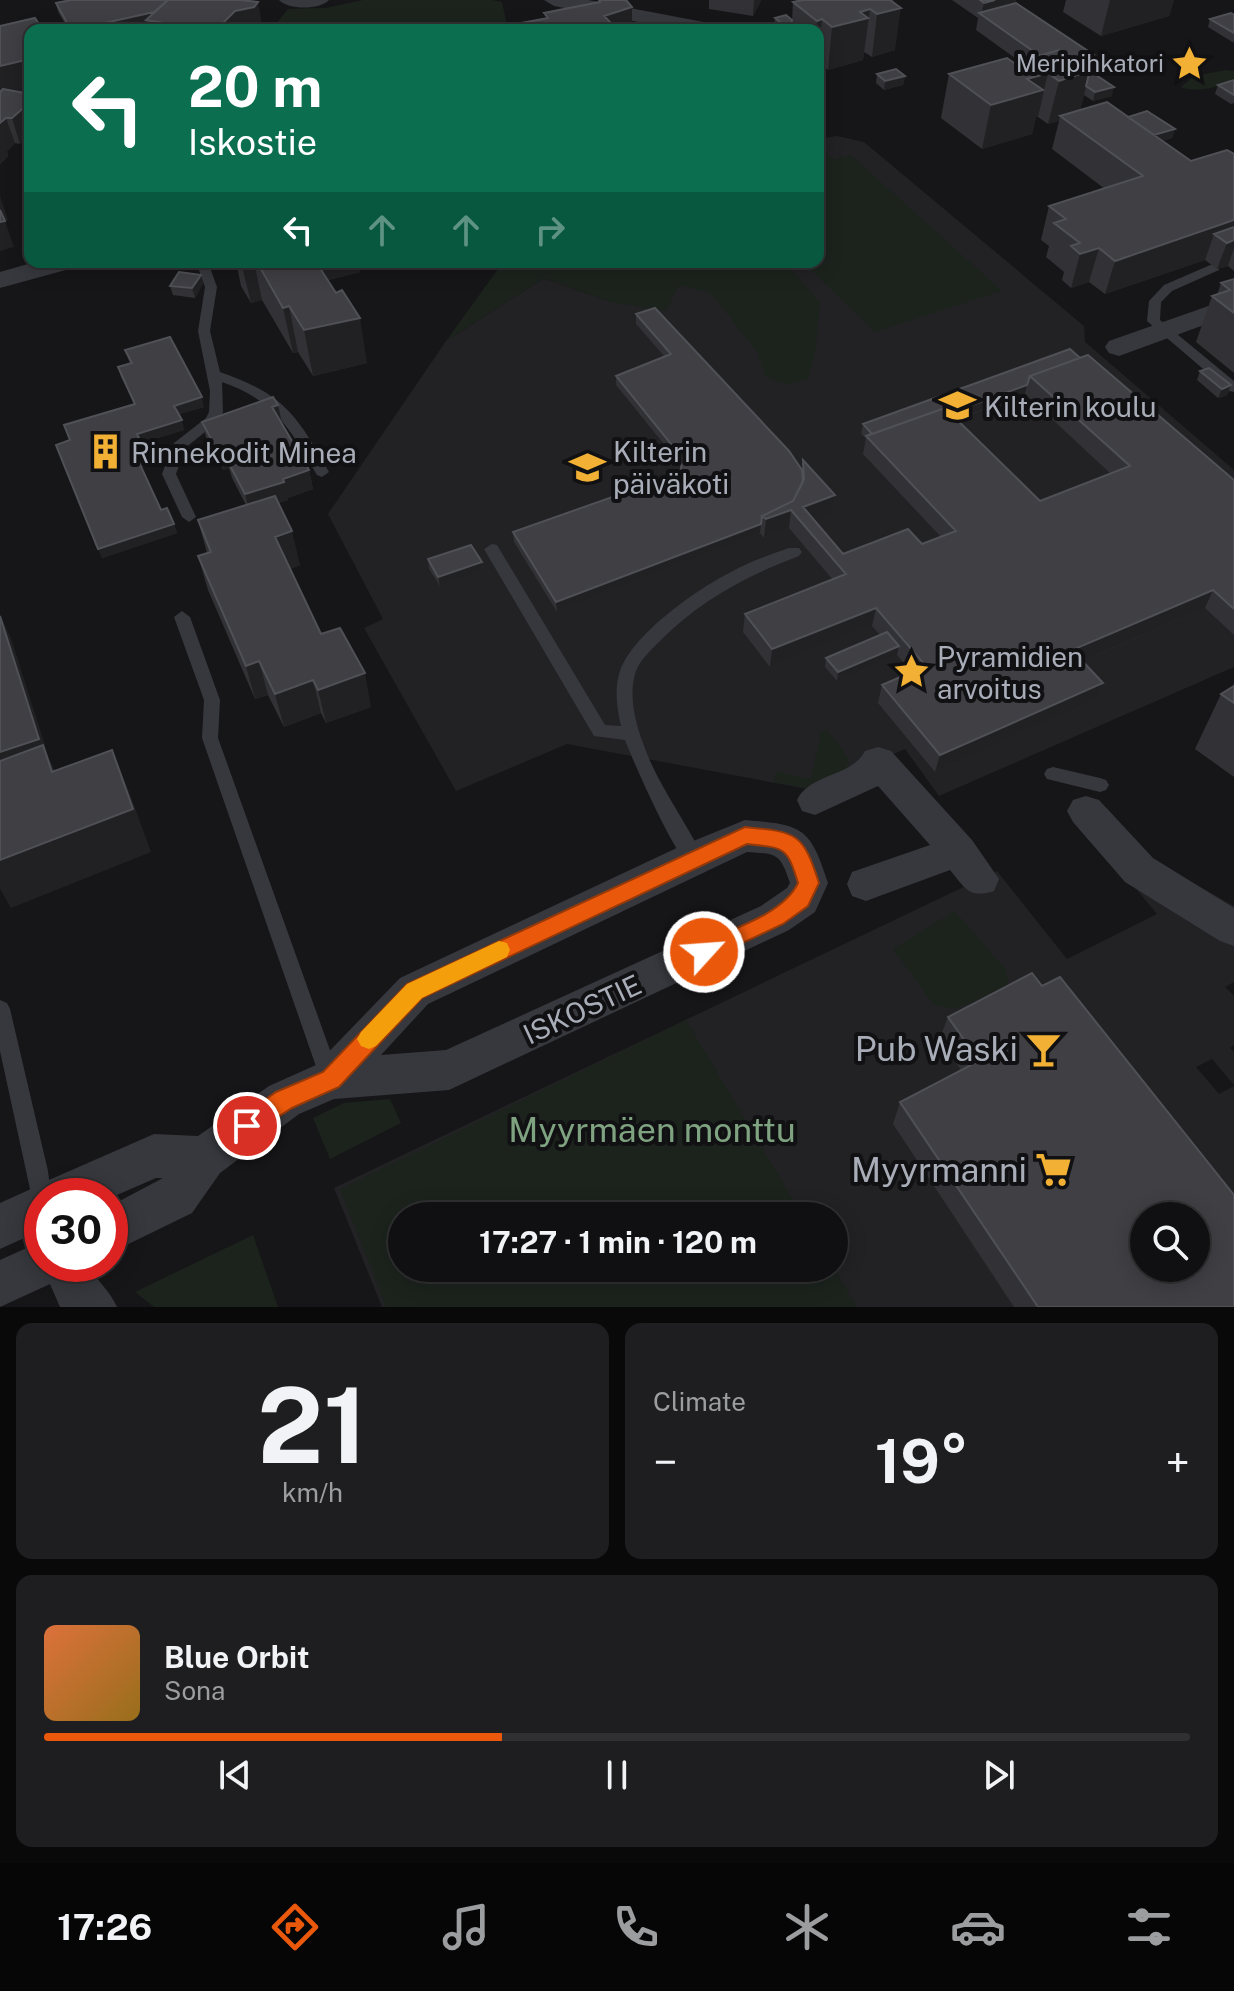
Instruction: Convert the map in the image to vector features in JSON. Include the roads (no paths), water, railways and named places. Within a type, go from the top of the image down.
[{"type":"street","points":[[289,0],[319,0]]},
{"type":"street","points":[[554,0],[682,24]]},
{"type":"street","points":[[0,280],[43,268]]},
{"type":"street","points":[[1119,347],[1234,305]]},
{"type":"street","points":[[815,800],[880,764],[969,865],[866,884]]},
{"type":"street","points":[[1093,798],[1139,870],[1234,929]]},
{"type":"street","name":"ISKOSTIE","points":[[128,1221],[176,1197],[204,1158],[284,1100],[331,1079],[449,1070],[775,918],[801,900],[809,883],[799,852],[782,839],[745,836],[694,857],[414,991],[331,1079]]},
{"type":"street","points":[[105,1178],[154,1156],[204,1158]]},
{"type":"street","points":[[0,1226],[24,1215]]},
{"type":"street","points":[[0,1285],[24,1273]]},
{"type":"street","points":[[73,1282],[78,1295],[93,1307]]},
{"type":"lane","points":[[1215,267],[1168,288],[1155,301],[1153,321],[1234,388]]},
{"type":"lane","points":[[189,517],[169,474],[179,446],[212,421],[216,412],[214,375],[204,331],[211,281],[205,268]]},
{"type":"lane","points":[[214,375],[250,386],[288,413],[322,472]]},
{"type":"lane","points":[[492,549],[600,731],[633,734]]},
{"type":"lane","points":[[694,857],[666,812],[639,756],[625,692],[628,671],[650,639],[730,578],[794,552]]},
{"type":"lane","points":[[182,617],[212,700],[210,738],[243,816],[331,1079]]},
{"type":"lane","points":[[1053,774],[1093,798]]},
{"type":"lane","points":[[0,1009],[39,1178]]},
{"type":"place","name":"Meripihkatori","points":[[1190,63]]},
{"type":"place","name":"Kilterin koulu","points":[[958,406]]},
{"type":"place","name":"Rinnekodit Minea","points":[[105,452]]},
{"type":"place","name":"Kilterin päiväkoti","points":[[587,467]]},
{"type":"place","name":"Pyramidien arvoitus","points":[[911,672]]},
{"type":"place","name":"Pub Waski","points":[[1044,1049]]},
{"type":"place","name":"Myyrmanni","points":[[1053,1170]]},
{"type":"park label","name":"Myyrmäen monttu","points":[[652,1130]]}]
